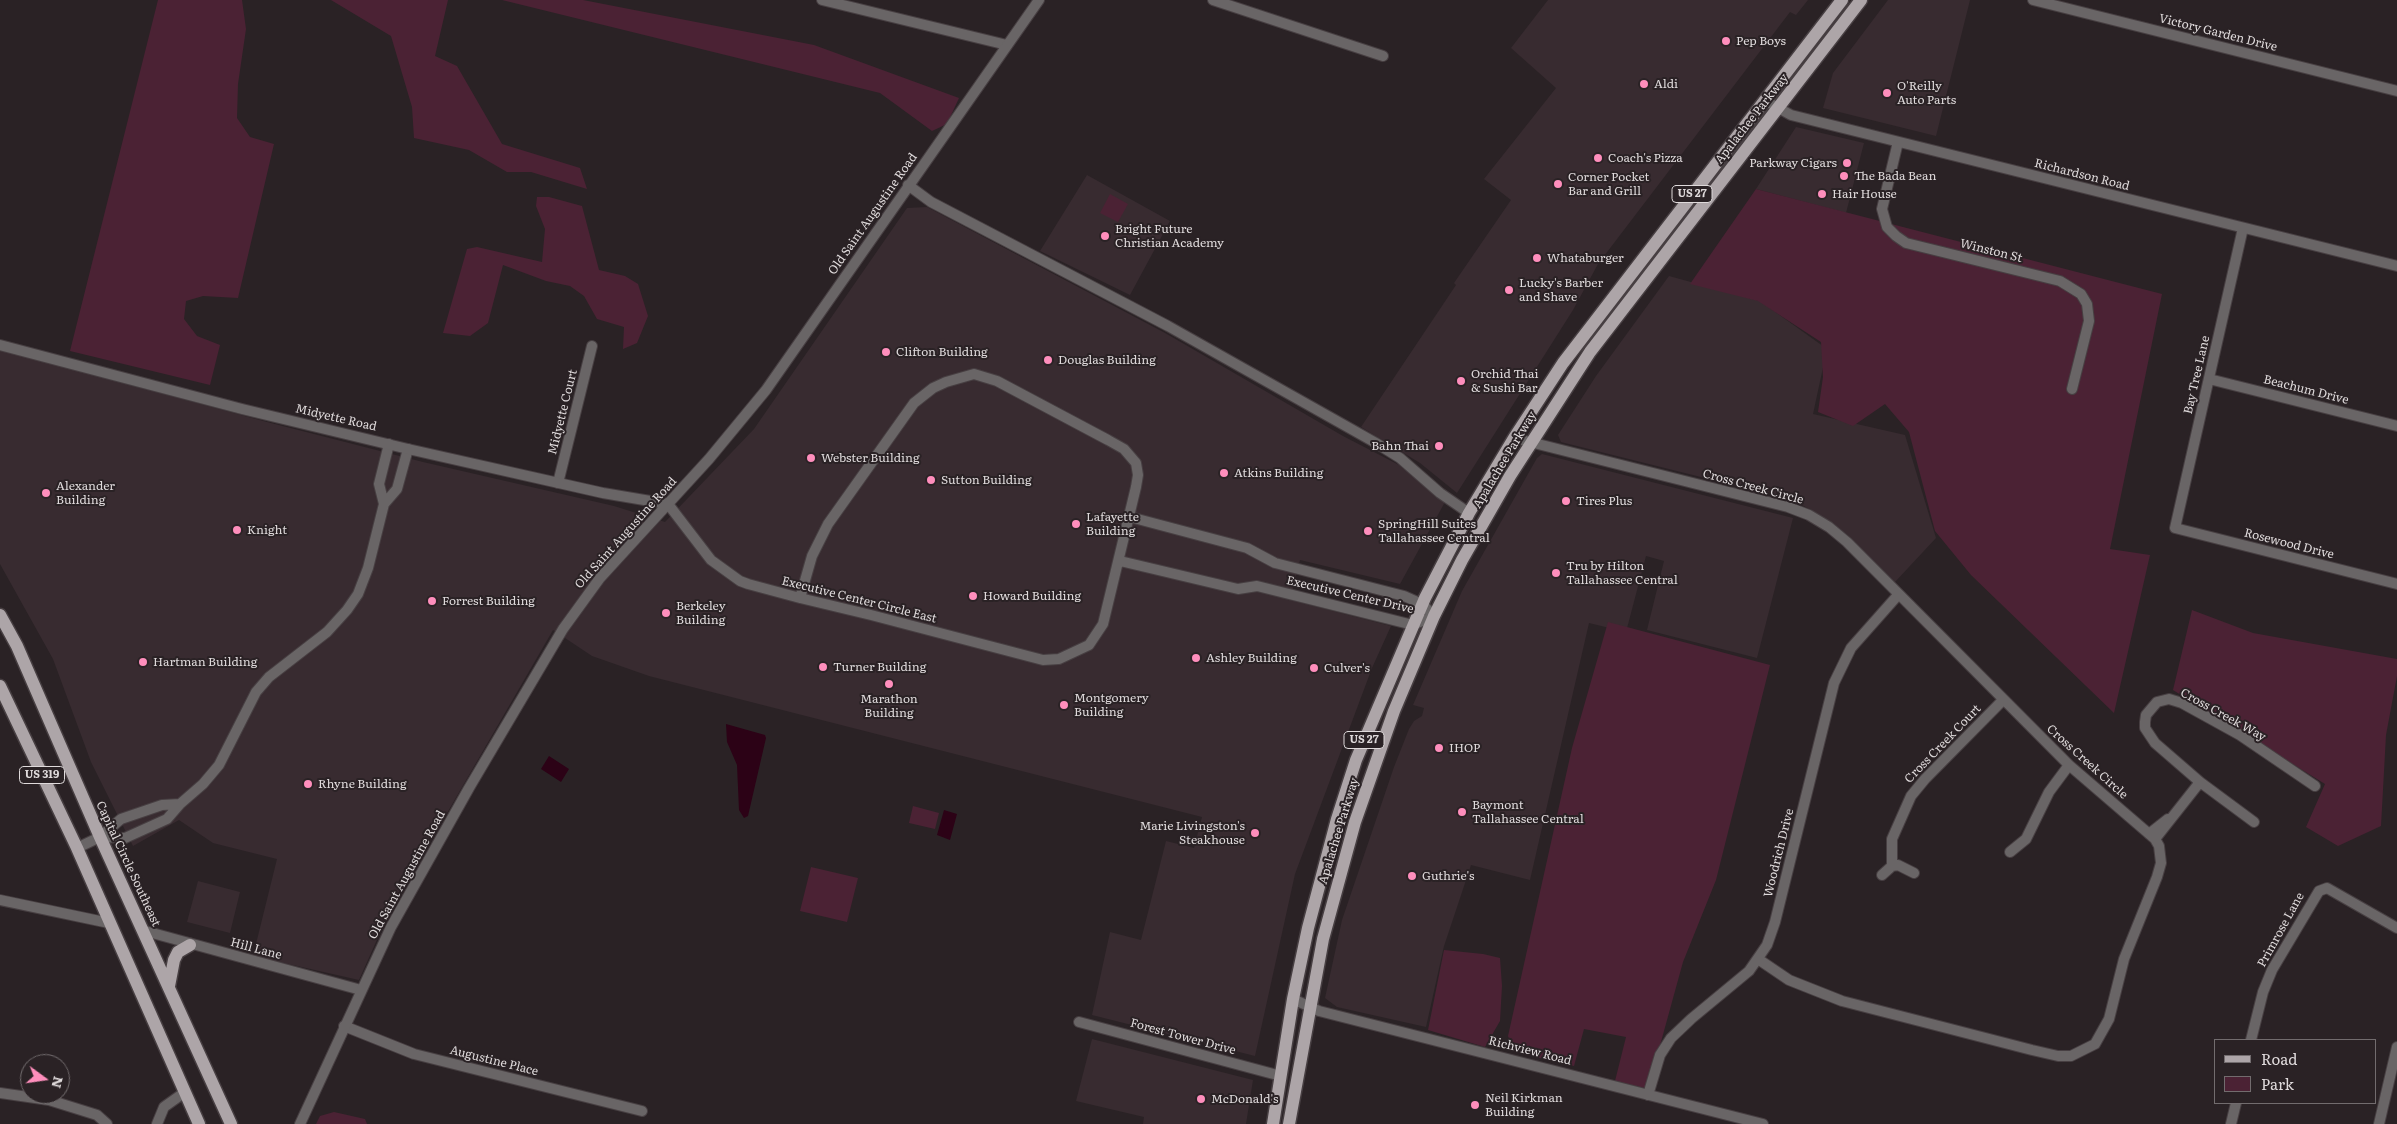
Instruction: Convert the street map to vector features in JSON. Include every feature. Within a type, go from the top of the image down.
[{"type":"main road","name":"Apalachee Parkway","points":[[1273,1124],[1293,998],[1308,928],[1348,786],[1363,743],[1422,604],[1469,513],[1514,438],[1592,323],[1842,0]]},
{"type":"main road","name":"Apalachee Parkway","points":[[1289,1124],[1309,1006],[1323,938],[1355,822],[1394,711],[1434,616],[1462,560],[1531,442],[1596,345],[1862,0]]},
{"type":"main road","name":"Capital Circle Southeast","points":[[0,615],[17,646],[100,837],[231,1124]]},
{"type":"main road","name":"US 319","points":[[0,686],[76,848],[199,1124]]},
{"type":"main road","points":[[1348,786],[1355,822]]},
{"type":"main road","points":[[169,986],[174,960],[178,952],[190,945]]},
{"type":"street","points":[[822,0],[1007,45]]},
{"type":"street","name":"Old Saint Augustine Road","points":[[300,1124],[361,990],[412,888],[563,630],[600,578],[745,417],[766,390],[1039,0]]},
{"type":"street","points":[[1212,0],[1383,56]]},
{"type":"street","name":"Victory Garden Drive","points":[[2033,0],[2397,90]]},
{"type":"street","name":"Richardson Road","points":[[1764,100],[1791,115],[2397,266]]},
{"type":"street","name":"Winston St","points":[[1898,142],[1882,209],[1887,227],[1896,236],[1906,243],[2060,281],[2081,294],[2087,304],[2089,320],[2072,389]]},
{"type":"street","points":[[908,185],[931,202],[1168,326],[1374,442],[1400,458],[1440,492],[1469,513]]},
{"type":"street","name":"Bay Tree Lane","points":[[2175,528],[2243,228]]},
{"type":"street","name":"Midyette Road","points":[[0,344],[242,409],[408,449],[558,483],[668,504]]},
{"type":"street","name":"Midyette Court","points":[[558,483],[592,346]]},
{"type":"street","points":[[800,598],[812,556],[828,524],[914,403],[933,388],[965,376],[984,376],[997,381],[1124,449],[1132,457],[1138,468],[1136,488],[1120,561]]},
{"type":"street","name":"Beachum Drive","points":[[2209,379],[2397,426]]},
{"type":"street","name":"Cross Creek Circle","points":[[1514,438],[1788,507],[1829,527],[1847,542],[2070,765],[2152,836]]},
{"type":"street","points":[[100,837],[125,838],[167,820],[180,804],[203,784],[219,765],[256,692],[270,677],[327,632],[347,610],[358,594],[368,568],[384,504],[379,484],[389,444]]},
{"type":"street","points":[[384,504],[398,489],[408,449]]},
{"type":"street","name":"Executive Center Circle East","points":[[668,504],[703,551],[719,567],[748,584],[1043,660],[1066,658],[1089,645],[1103,624],[1120,561]]},
{"type":"street","name":"Executive Center Drive","points":[[1120,561],[1238,589],[1257,586],[1413,625],[1434,616],[1422,604],[1404,596],[1275,563],[1247,548],[1130,517]]},
{"type":"street","name":"Rosewood Drive","points":[[2175,528],[2397,584]]},
{"type":"street","name":"Woodrich Drive","points":[[1648,1095],[1660,1055],[1671,1038],[1691,1019],[1749,972],[1767,945],[1775,922],[1834,683],[1851,648],[1898,595]]},
{"type":"street","name":"Cross Creek Way","points":[[2254,822],[2200,782],[2155,743],[2145,728],[2146,716],[2157,702],[2162,699],[2182,703],[2240,735],[2315,786]]},
{"type":"street","name":"Cross Creek Court","points":[[1892,866],[1890,854],[1892,840],[1911,796],[1925,779],[2003,700]]},
{"type":"street","points":[[2010,852],[2026,839],[2049,792],[2070,765]]},
{"type":"street","points":[[1758,959],[1789,980],[1842,1001],[2032,1050],[2058,1056],[2071,1056],[2095,1044],[2109,1019],[2124,959],[2161,863],[2159,846],[2152,836],[2200,782]]},
{"type":"street","points":[[76,848],[100,837],[121,819],[162,805],[180,804]]},
{"type":"street","points":[[1882,875],[1892,866],[1904,867],[1914,873]]},
{"type":"street","name":"Primrose Lane","points":[[2251,1039],[2263,992],[2272,970],[2319,890],[2327,888],[2397,928]]},
{"type":"street","points":[[0,900],[109,924]]},
{"type":"street","name":"Hill Lane","points":[[145,932],[361,990]]},
{"type":"street","name":"Richview Road","points":[[1293,998],[1319,1011],[1763,1124]]},
{"type":"street","name":"Forest Tower Drive","points":[[1078,1022],[1281,1076]]},
{"type":"street","name":"Augustine Place","points":[[344,1026],[414,1054],[642,1111]]},
{"type":"street","points":[[2379,1124],[2397,1047]]},
{"type":"street","points":[[157,1124],[164,1107],[185,1092]]},
{"type":"street","points":[[0,1093],[49,1100],[97,1115],[107,1124]]},
{"type":"street","points":[[2231,1124],[2236,1104]]},
{"type":"shaded area","points":[[1548,0],[1808,0],[1796,15],[1790,12],[1598,264],[1573,310],[1457,493],[1420,463],[1361,427],[1456,285],[1454,283],[1511,200],[1484,179],[1556,88],[1511,48]]},
{"type":"shaded area","points":[[1888,0],[1970,0],[1936,136],[1823,108],[1833,73]]},
{"type":"shaded area","points":[[1796,127],[1864,143],[1846,213],[1756,189]]},
{"type":"shaded area","name":"Bright Future Christian Academy","points":[[1087,175],[1170,221],[1130,295],[1040,251]]},
{"type":"shaded area","points":[[927,207],[1165,333],[1343,436],[1399,465],[1445,502],[1400,584],[1300,560],[1290,600],[1391,626],[1372,668],[1295,874],[1255,1056],[1092,1015],[1110,932],[1141,940],[1166,841],[1194,848],[1202,817],[649,676],[592,656],[553,630],[388,915],[359,980],[253,956],[277,859],[213,843],[179,820],[133,846],[91,762],[53,659],[0,564],[0,350],[267,422],[423,462],[614,506],[665,522],[754,429],[907,208]]},
{"type":"shaded area","points":[[1669,276],[1760,301],[1827,349],[1813,414],[1905,435],[1936,538],[1895,582],[1849,536],[1820,515],[1793,500],[1561,442],[1558,435],[1596,376]]},
{"type":"shaded area","points":[[1542,454],[1793,518],[1757,658],[1647,630],[1664,561],[1646,556],[1626,632],[1589,623],[1530,880],[1471,865],[1444,946],[1426,1027],[1337,1007],[1325,998],[1342,920],[1394,767],[1409,729],[1414,721],[1422,716],[1424,708],[1413,705],[1462,591],[1537,458]]},
{"type":"shaded area","points":[[726,724],[765,735],[766,738],[748,816],[744,818],[739,810],[737,765],[727,742]]},
{"type":"shaded area","points":[[549,756],[569,769],[561,782],[541,769]]},
{"type":"shaded area","points":[[944,810],[957,814],[950,840],[937,835]]},
{"type":"shaded area","points":[[198,881],[240,892],[230,933],[187,922]]},
{"type":"shaded area","points":[[1092,1039],[1253,1080],[1246,1124],[1143,1124],[1144,1117],[1076,1101]]},
{"type":"green space","points":[[158,0],[242,0],[246,29],[238,84],[237,118],[250,137],[274,144],[238,298],[203,296],[186,301],[184,319],[197,336],[220,345],[210,385],[70,351]]},
{"type":"green space","points":[[331,0],[448,0],[435,56],[457,66],[502,144],[580,168],[587,189],[531,172],[507,172],[469,150],[414,138],[412,107],[391,36]]},
{"type":"green space","points":[[502,0],[583,0],[814,45],[959,98],[947,124],[932,131],[880,93]]},
{"type":"green space","points":[[1756,189],[2162,294],[2110,549],[2150,555],[2114,713],[1971,575],[1935,531],[1909,432],[1885,404],[1853,426],[1818,412],[1823,377],[1821,342],[1758,301],[1690,284]]},
{"type":"green space","points":[[1110,194],[1128,204],[1118,222],[1100,213]]},
{"type":"green space","points":[[537,197],[549,197],[582,206],[599,270],[625,276],[638,284],[648,316],[637,343],[623,349],[624,327],[597,319],[584,296],[570,286],[546,281],[503,265],[488,323],[470,336],[443,333],[467,249],[477,247],[542,262],[545,229],[536,206]]},
{"type":"green space","points":[[2192,610],[2253,633],[2397,659],[2397,676],[2386,735],[2381,826],[2338,846],[2306,827],[2325,784],[2173,690]]},
{"type":"green space","points":[[1608,622],[1770,665],[1716,880],[1683,962],[1648,1089],[1615,1081],[1626,1037],[1584,1029],[1574,1066],[1514,1052],[1508,1036],[1572,748]]},
{"type":"green space","points":[[913,806],[939,813],[935,829],[909,823]]},
{"type":"green space","points":[[811,867],[858,878],[847,922],[800,911]]},
{"type":"green space","points":[[1444,950],[1483,954],[1500,958],[1502,986],[1500,1021],[1485,1047],[1428,1030]]},
{"type":"green space","points":[[334,1112],[365,1119],[367,1124],[316,1124],[320,1116]]},
{"type":"place","name":"Pep Boys","points":[[1726,41]]},
{"type":"place","name":"Aldi","points":[[1644,84]]},
{"type":"place","name":"O'Reilly Auto Parts","points":[[1887,93]]},
{"type":"place","name":"Coach's Pizza","points":[[1598,158]]},
{"type":"place","name":"Parkway Cigars","points":[[1847,163]]},
{"type":"place","name":"The Bada Bean","points":[[1844,176]]},
{"type":"place","name":"Corner Pocket Bar and Grill","points":[[1558,184]]},
{"type":"place","name":"Hair House","points":[[1822,194]]},
{"type":"place","name":"Bright Future Christian Academy","points":[[1105,236]]},
{"type":"place","name":"Whataburger","points":[[1537,258]]},
{"type":"place","name":"Lucky's Barber and Shave","points":[[1509,290]]},
{"type":"place","name":"Clifton Building","points":[[886,352]]},
{"type":"place","name":"Douglas Building","points":[[1048,360]]},
{"type":"place","name":"Orchid Thai & Sushi Bar","points":[[1461,381]]},
{"type":"place","name":"Bahn Thai","points":[[1439,446]]},
{"type":"place","name":"Webster Building","points":[[811,458]]},
{"type":"place","name":"Atkins Building","points":[[1224,473]]},
{"type":"place","name":"Sutton Building","points":[[931,480]]},
{"type":"place","name":"Alexander Building","points":[[46,493]]},
{"type":"place","name":"Tires Plus","points":[[1566,501]]},
{"type":"place","name":"Lafayette Building","points":[[1076,524]]},
{"type":"place","name":"Knight","points":[[237,530]]},
{"type":"place","name":"SpringHill Suites Tallahassee Central","points":[[1368,531]]},
{"type":"place","name":"Tru by Hilton Tallahassee Central","points":[[1556,573]]},
{"type":"place","name":"Howard Building","points":[[973,596]]},
{"type":"place","name":"Forrest Building","points":[[432,601]]},
{"type":"place","name":"Berkeley Building","points":[[666,613]]},
{"type":"place","name":"Ashley Building","points":[[1196,658]]},
{"type":"place","name":"Hartman Building","points":[[143,662]]},
{"type":"place","name":"Turner Building","points":[[823,667]]},
{"type":"place","name":"Culver's","points":[[1314,668]]},
{"type":"place","name":"Marathon Building","points":[[889,684]]},
{"type":"place","name":"Montgomery Building","points":[[1064,705]]},
{"type":"place","name":"IHOP","points":[[1439,748]]},
{"type":"place","name":"Rhyne Building","points":[[308,784]]},
{"type":"place","name":"Baymont Tallahassee Central","points":[[1462,812]]},
{"type":"place","name":"Marie Livingston's Steakhouse","points":[[1255,833]]},
{"type":"place","name":"Guthrie's","points":[[1412,876]]},
{"type":"place","name":"McDonald's","points":[[1201,1099]]},
{"type":"place","name":"Neil Kirkman Building","points":[[1475,1105]]}]
